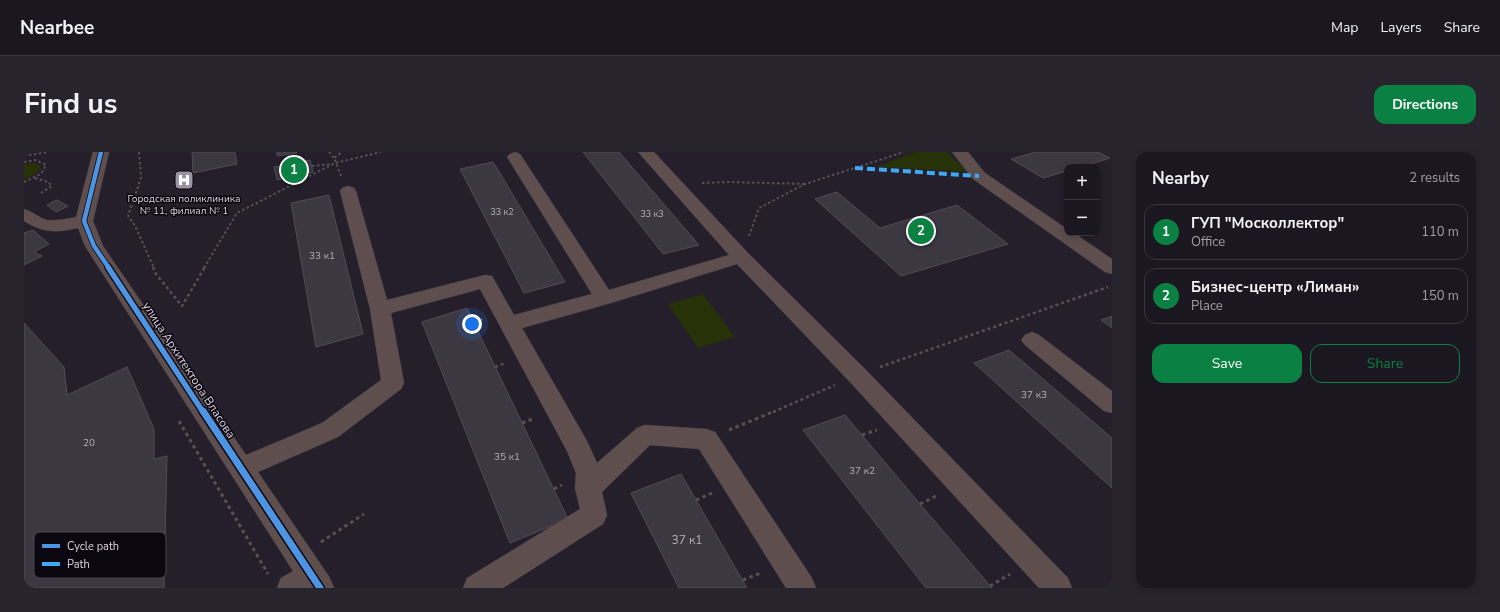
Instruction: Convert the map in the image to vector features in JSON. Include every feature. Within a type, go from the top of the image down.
[{"type":"street","points":[[24,214],[43,226],[66,225],[84,222],[101,152]]},
{"type":"street","points":[[646,152],[741,257],[857,375],[1058,588]]},
{"type":"street","points":[[960,152],[979,176],[1112,268]]},
{"type":"street","points":[[515,157],[604,298]]},
{"type":"street","points":[[240,468],[330,430],[394,383],[380,309],[348,191]]},
{"type":"street","name":"улица Архитектора Власова","points":[[84,222],[94,246],[240,468],[308,584]]},
{"type":"street","points":[[509,324],[604,298],[741,257]]},
{"type":"street","points":[[380,309],[486,280],[578,448],[589,473],[588,488],[594,515],[477,588]]},
{"type":"street","points":[[1032,340],[1112,404]]},
{"type":"street","points":[[588,488],[645,435],[706,440],[802,588]]},
{"type":"path","points":[[24,156],[48,152]]},
{"type":"path","points":[[139,152],[141,178],[128,216],[135,226],[156,274],[182,306],[237,213],[335,163]]},
{"type":"path","points":[[329,152],[334,158],[335,163]]},
{"type":"path","points":[[334,158],[342,152]]},
{"type":"path","points":[[312,166],[335,163],[381,152]]},
{"type":"path","points":[[741,257],[758,208],[805,184],[904,152]]},
{"type":"path","points":[[24,162],[37,160],[46,165],[46,169],[35,178],[24,182]]},
{"type":"path","points":[[35,178],[48,182],[52,186],[41,193]]},
{"type":"path","points":[[675,184],[729,182],[805,184]]},
{"type":"path","points":[[706,440],[857,375],[1112,286]]},
{"type":"green space","points":[[915,152],[947,152],[968,172],[876,167]]},
{"type":"green space","points":[[34,163],[41,166],[40,169],[24,179],[24,164]]},
{"type":"green space","points":[[703,294],[735,337],[698,348],[668,304]]},
{"type":"building","points":[[192,152],[235,152],[237,164],[193,173]]},
{"type":"building","points":[[277,152],[296,152],[297,153],[277,156]]},
{"type":"building","points":[[583,152],[619,152],[699,245],[663,254]]},
{"type":"building","points":[[1036,152],[1098,152],[1110,158],[1091,164],[1064,164],[1064,172],[1043,178],[1011,159]]},
{"type":"building","points":[[310,160],[313,172],[277,180],[274,167]]},
{"type":"building","points":[[493,162],[565,282],[524,293],[460,169]]},
{"type":"building","points":[[837,192],[880,228],[957,205],[1008,244],[901,276],[815,199]]},
{"type":"building","points":[[329,195],[363,334],[316,347],[291,203]]},
{"type":"building","points":[[57,200],[68,206],[56,212],[47,205]]},
{"type":"building","points":[[33,230],[49,244],[34,252],[42,256],[24,265],[24,233]]},
{"type":"building","points":[[467,308],[568,519],[510,543],[422,322]]},
{"type":"building","points":[[1112,316],[1112,328],[1101,320]]},
{"type":"building","points":[[24,323],[64,367],[67,395],[127,367],[154,429],[154,459],[167,456],[165,532],[34,532],[34,578],[164,578],[164,588],[24,588]]},
{"type":"building","points":[[1009,350],[1112,438],[1112,488],[974,363]]},
{"type":"building","points":[[845,415],[992,588],[926,588],[803,430]]},
{"type":"building","points":[[681,474],[747,588],[679,588],[631,493]]},
{"type":"marked path","points":[[855,168],[979,176]]},
{"type":"cycle path","points":[[101,152],[84,221],[94,246],[320,588]]},
{"type":"place","name":"ГУП \"Москоллектор\"","points":[[294,170]]},
{"type":"place","name":"Городская поликлиника № 11, филиал № 1","points":[[184,180]]},
{"type":"place","name":"Бизнес-центр «Лиман»","points":[[921,231]]}]
